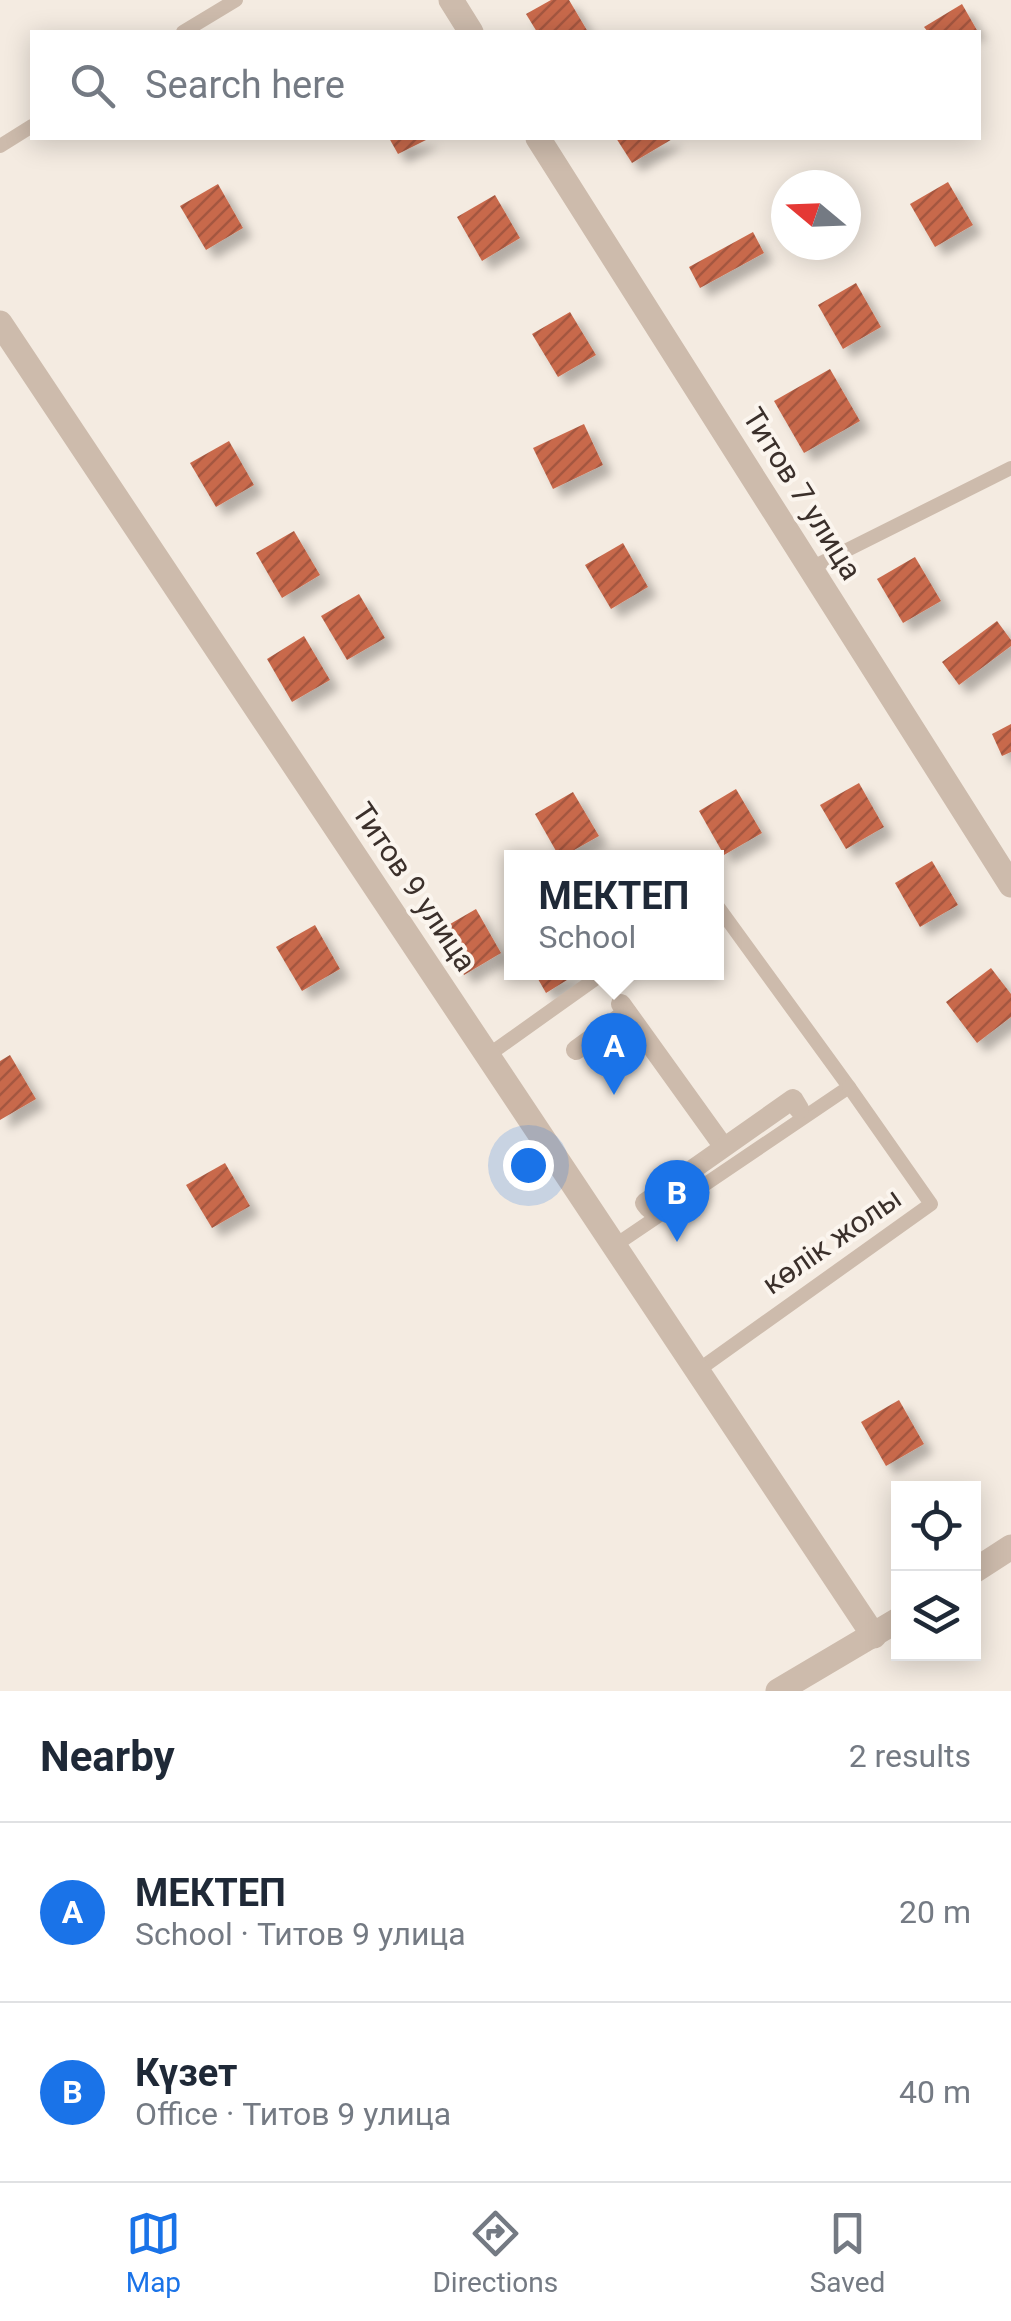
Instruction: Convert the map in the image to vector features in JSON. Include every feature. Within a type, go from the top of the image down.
[{"type":"street","points":[[450,0],[470,30]]},
{"type":"street","name":"Титов 7 улица","points":[[539,140],[1011,884]]},
{"type":"street","name":"Титов 9 улица","points":[[0,324],[874,1636]]},
{"type":"street","points":[[576,1050],[624,1009],[723,1146]]},
{"type":"street","points":[[649,1208],[645,1202],[793,1100],[799,1110]]},
{"type":"street","points":[[975,1571],[1011,1547]]},
{"type":"street","points":[[778,1691],[891,1625]]},
{"type":"lane","points":[[187,30],[236,0]]},
{"type":"lane","points":[[0,146],[30,127]]},
{"type":"lane","points":[[810,568],[1011,468]]},
{"type":"lane","name":"көлік жолы","points":[[697,1371],[931,1204],[724,915]]},
{"type":"lane","points":[[488,1056],[594,980]]},
{"type":"lane","points":[[614,1246],[849,1086]]},
{"type":"building","points":[[551,0],[569,0],[587,30],[536,30],[526,14]]},
{"type":"building","points":[[962,4],[977,30],[926,30],[924,27]]},
{"type":"building","points":[[390,140],[426,140],[398,154]]},
{"type":"building","points":[[617,140],[671,140],[632,163]]},
{"type":"building","points":[[948,182],[973,225],[935,247],[910,204]]},
{"type":"building","points":[[218,184],[243,228],[206,250],[180,206]]},
{"type":"building","points":[[495,195],[520,238],[482,261],[457,217]]},
{"type":"building","points":[[753,232],[764,253],[700,288],[689,267]]},
{"type":"building","points":[[856,283],[881,327],[843,349],[818,305]]},
{"type":"building","points":[[570,312],[596,355],[558,377],[532,334]]},
{"type":"building","points":[[830,369],[860,421],[804,453],[774,401]]},
{"type":"building","points":[[584,424],[603,465],[553,489],[533,448]]},
{"type":"building","points":[[229,441],[254,485],[216,507],[190,463]]},
{"type":"building","points":[[294,531],[320,575],[282,598],[256,553]]},
{"type":"building","points":[[623,543],[648,587],[611,609],[585,565]]},
{"type":"building","points":[[915,557],[941,601],[903,623],[877,579]]},
{"type":"building","points":[[359,594],[385,638],[347,660],[321,616]]},
{"type":"building","points":[[997,621],[1011,646],[959,685],[942,662]]},
{"type":"building","points":[[304,636],[330,680],[292,702],[267,659]]},
{"type":"building","points":[[1011,724],[1011,752],[1002,756],[992,734]]},
{"type":"building","points":[[859,783],[884,827],[846,849],[820,805]]},
{"type":"building","points":[[736,789],[762,833],[724,855],[699,811]]},
{"type":"building","points":[[573,792],[599,836],[574,850],[555,850],[535,814]]},
{"type":"building","points":[[932,861],[958,905],[920,927],[895,883]]},
{"type":"building","points":[[476,909],[501,953],[464,975],[438,931]]},
{"type":"building","points":[[315,925],[340,969],[302,991],[276,947]]},
{"type":"building","points":[[991,968],[1011,994],[1011,1017],[977,1043],[946,1002]]},
{"type":"building","points":[[539,980],[567,980],[546,993]]},
{"type":"building","points":[[10,1055],[36,1099],[0,1120],[0,1061]]},
{"type":"building","points":[[225,1163],[250,1206],[212,1228],[186,1185]]},
{"type":"building","points":[[899,1400],[924,1444],[886,1466],[861,1422]]},
{"type":"place","name":"МЕКТЕП","points":[[614,1095]]},
{"type":"place","name":"Күзет","points":[[677,1242]]}]
